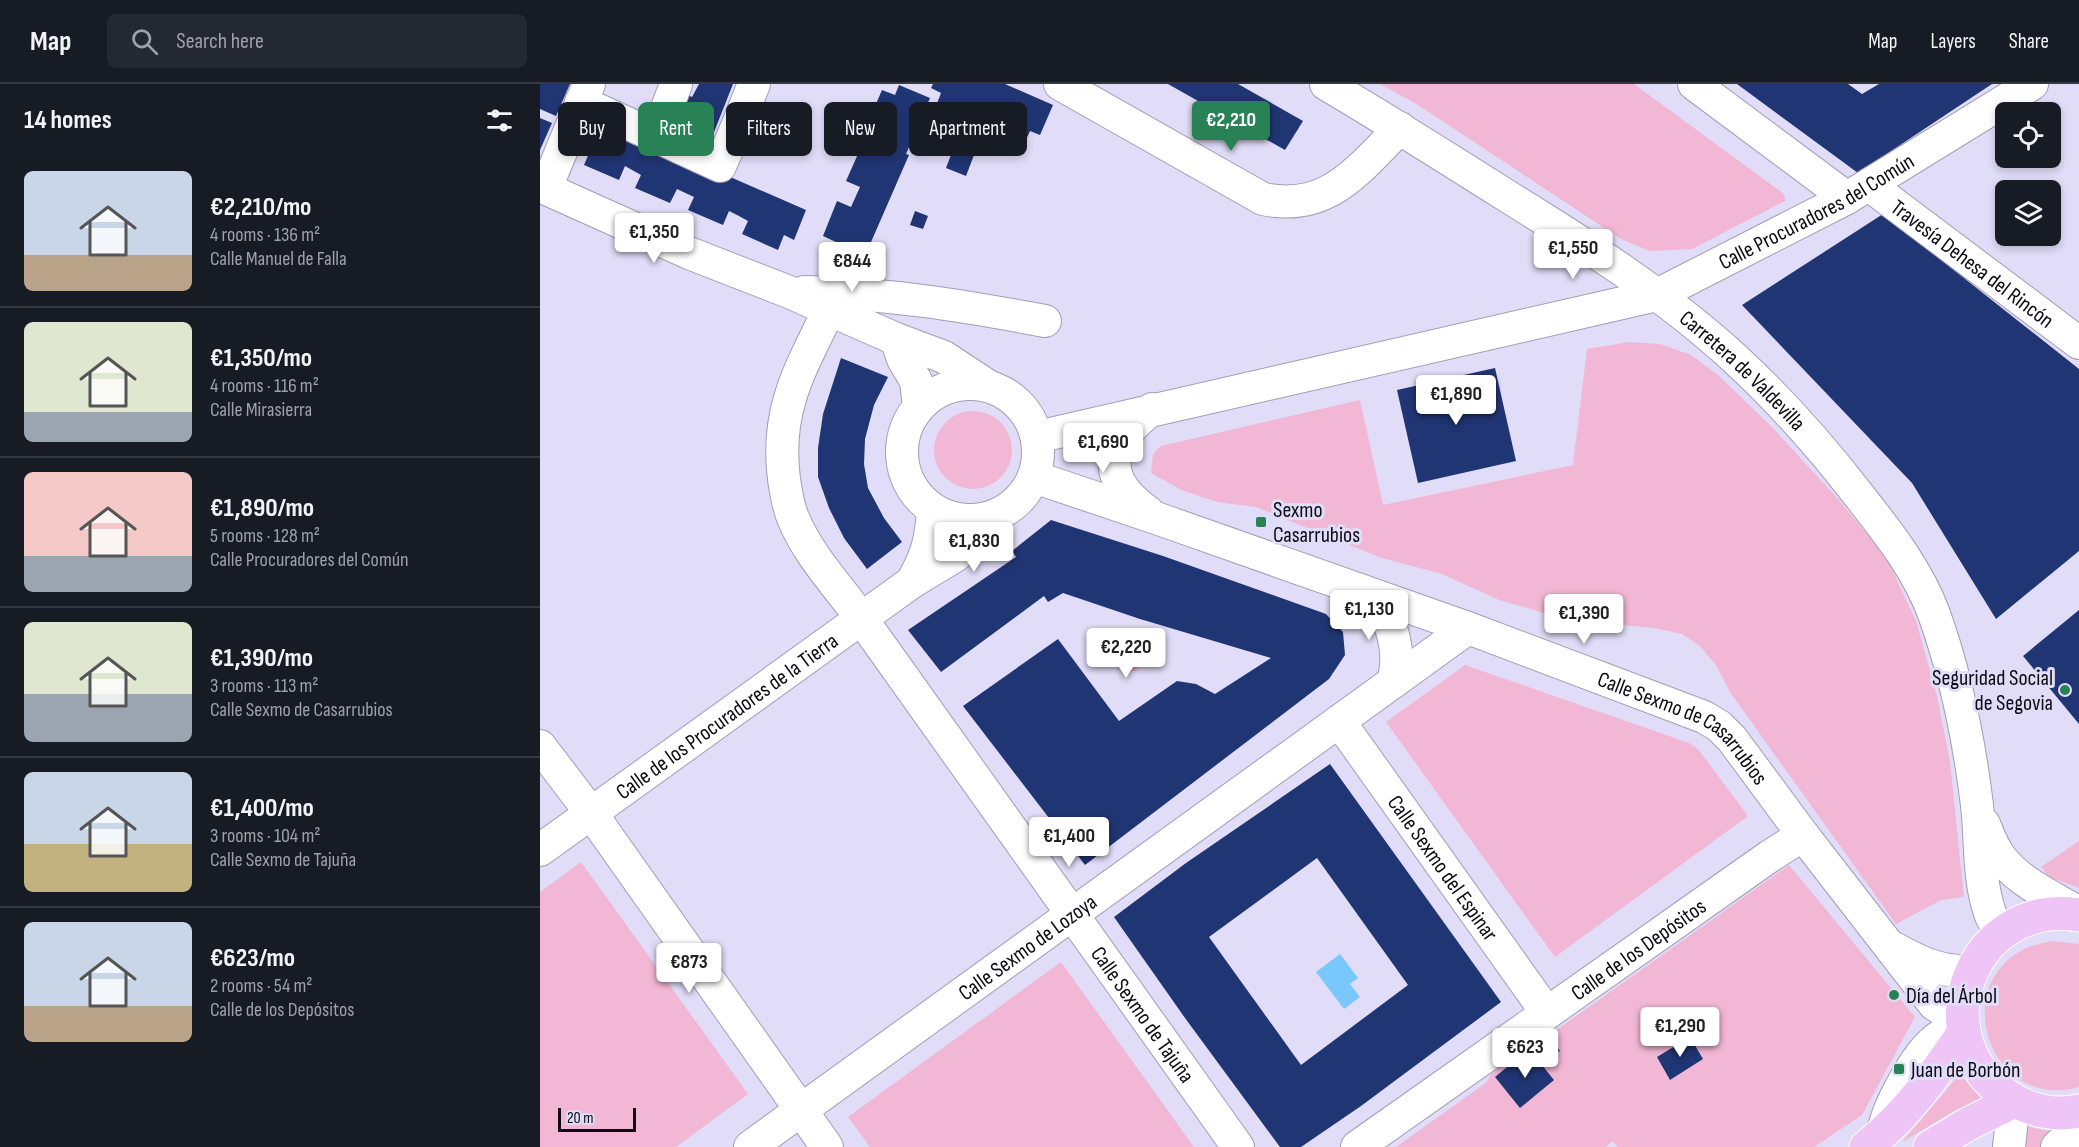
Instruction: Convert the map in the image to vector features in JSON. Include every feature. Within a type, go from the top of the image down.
[{"type":"main road","points":[[2079,914],[2056,912],[2041,914],[2021,921],[2002,933],[1987,946],[1971,971],[1964,997],[1964,1028],[1968,1046],[1982,1072],[1991,1083],[2014,1101],[2025,1106],[2048,1112],[2079,1111]]},
{"type":"main road","points":[[1874,1140],[1904,1114],[1931,1080],[1964,1028]]},
{"type":"main road","points":[[1939,1146],[1968,1124],[2014,1101]]},
{"type":"street","points":[[669,102],[676,84]]},
{"type":"street","points":[[698,156],[720,166],[739,136],[754,84]]},
{"type":"street","points":[[1060,84],[1263,199],[1280,202],[1298,202],[1338,188],[1348,181],[1400,128]]},
{"type":"street","name":"Carretera de Valdevilla","points":[[1326,84],[1593,250],[1657,295],[1733,357],[1780,403],[1832,462],[1880,522],[1911,567],[1933,611],[1953,670],[1977,805],[1990,915],[2002,933]]},
{"type":"street","name":"Travesía Dehesa del Rincón","points":[[1694,84],[1858,191],[1914,218],[2079,343]]},
{"type":"street","name":"Calle Procuradores del Común","points":[[1037,437],[1657,295],[1858,191],[2032,84]]},
{"type":"street","points":[[638,126],[585,93],[543,187],[689,253],[944,357],[988,386],[1010,397],[1023,409],[1037,437],[1038,457],[1034,477],[1025,494],[1012,507],[995,516],[974,521],[958,520],[933,510],[916,494],[905,473],[903,461],[902,450],[907,426],[919,406],[934,394],[951,387],[976,384],[988,386]]},
{"type":"street","points":[[1587,312],[1594,297],[1599,274],[1593,250]]},
{"type":"street","points":[[789,292],[907,298],[978,308],[1045,321]]},
{"type":"street","name":"Calle Sexmo de Tajuña","points":[[829,310],[797,376],[787,406],[782,435],[782,461],[793,518],[814,556],[861,618],[1238,1147]]},
{"type":"street","points":[[896,339],[903,359],[916,381],[919,406]]},
{"type":"street","points":[[1153,409],[1136,421],[1121,440],[1115,457],[1115,473],[1122,488],[1133,501],[1156,518]]},
{"type":"street","name":"Calle Sexmo de Casarrubios","points":[[1034,477],[1468,628],[1689,711],[1711,722],[1731,739],[1934,1004],[1964,1028]]},
{"type":"street","name":"Calle de los Procuradores de la Tierra","points":[[912,582],[927,552],[931,537],[933,510]]},
{"type":"street","name":"Calle de los Procuradores de la Tierra","points":[[540,850],[861,618],[912,582],[955,556],[975,540],[995,516]]},
{"type":"street","points":[[1376,596],[1388,617],[1394,635],[1397,667],[1393,682]]},
{"type":"street","name":"Calle Sexmo de Lozoya","points":[[750,1147],[1468,628]]},
{"type":"street","name":"Calle Sexmo del Espinar","points":[[1339,722],[1547,1013]]},
{"type":"street","points":[[540,746],[591,813],[827,1147]]},
{"type":"street","name":"Carretera de Valdevilla","points":[[1977,805],[2000,858],[2022,878],[2079,914]]},
{"type":"street","name":"Calle de los Depósitos","points":[[1357,1147],[1803,835]]},
{"type":"street","name":"Calle Sexmo de Casarrubios","points":[[1888,945],[1936,968],[1957,972],[1971,971]]},
{"type":"street","points":[[2009,1147],[2014,1101]]},
{"type":"street","points":[[2057,1147],[2079,1126]]},
{"type":"shaded area","points":[[1380,84],[1634,84],[1784,194],[1785,201],[1692,249],[1650,251],[1621,239],[1415,103]]},
{"type":"shaded area","points":[[1629,342],[1660,344],[1691,355],[1719,376],[1774,429],[1837,498],[1886,557],[1916,621],[1937,696],[1950,762],[1964,897],[1941,900],[1896,924],[1730,692],[1716,665],[1699,645],[1682,634],[1654,628],[1589,622],[1555,616],[1499,600],[1442,574],[1379,557],[1256,507],[1217,502],[1184,491],[1151,473],[1153,454],[1161,446],[1360,400],[1383,505],[1573,465],[1587,349]]},
{"type":"shaded area","points":[[973,411],[988,414],[1005,428],[1012,450],[1009,465],[995,482],[973,489],[958,486],[941,472],[934,450],[937,435],[951,418]]},
{"type":"shaded area","points":[[1128,636],[1141,641],[1146,654],[1141,667],[1128,672],[1115,667],[1110,654],[1115,641]]},
{"type":"shaded area","points":[[1465,665],[1689,743],[1698,749],[1748,816],[1555,957],[1386,722]]},
{"type":"shaded area","points":[[2079,841],[2079,888],[2049,877],[2041,867]]},
{"type":"shaded area","points":[[581,862],[748,1094],[676,1147],[540,1147],[540,892]]},
{"type":"shaded area","points":[[1789,865],[1915,1017],[1862,1115],[1814,1147],[1618,1147],[1613,1141],[1605,1147],[1396,1147],[1487,1082],[1491,1074],[1527,1046],[1534,1046]]},
{"type":"shaded area","points":[[2051,941],[2079,944],[2079,1087],[2047,1090],[2021,1080],[2002,1063],[1989,1039],[1985,1013],[1989,987],[2004,964],[2029,947]]},
{"type":"shaded area","points":[[1061,962],[1194,1147],[870,1147],[848,1117]]},
{"type":"shaded area","points":[[1960,1074],[1984,1101],[1956,1110],[1902,1142]]},
{"type":"shaded area","points":[[2023,1125],[2064,1132],[2043,1147],[2019,1147]]},
{"type":"water","points":[[1340,954],[1358,978],[1350,984],[1360,997],[1344,1009],[1316,972]]},
{"type":"building","points":[[540,84],[570,84],[562,102],[558,102],[556,116],[540,109]]},
{"type":"building","points":[[699,84],[733,84],[714,132],[714,102],[674,102],[679,91],[692,97]]},
{"type":"building","points":[[933,84],[1005,84],[1053,105],[1040,135],[1030,131],[1027,138],[1027,102],[938,102],[941,93],[931,88]]},
{"type":"building","points":[[1168,84],[1238,84],[1303,121],[1285,150]]},
{"type":"building","points":[[1737,84],[1848,84],[1862,94],[1879,84],[1992,84],[1858,173]]},
{"type":"building","points":[[899,85],[930,98],[928,102],[909,102],[909,147],[906,154],[909,155],[861,265],[832,252],[836,242],[823,236],[837,201],[851,207],[860,187],[846,181],[857,156],[897,156],[897,102],[877,102],[882,90],[895,95]]},
{"type":"building","points":[[540,118],[552,123],[540,150]]},
{"type":"building","points":[[626,131],[638,137],[638,156],[682,156],[806,210],[794,240],[784,235],[778,250],[742,234],[748,221],[729,211],[723,225],[688,210],[694,197],[677,189],[670,203],[635,188],[641,175],[625,166],[619,180],[584,165],[588,156],[626,156]]},
{"type":"building","points":[[951,156],[974,156],[966,176],[946,168]]},
{"type":"building","points":[[915,211],[928,216],[923,229],[910,225]]},
{"type":"building","points":[[1883,214],[2079,369],[2079,551],[1996,619],[1912,483],[1742,305]]},
{"type":"building","points":[[841,358],[888,377],[874,405],[865,439],[864,464],[868,488],[884,518],[902,542],[867,569],[844,538],[829,508],[818,477],[818,448],[823,414]]},
{"type":"building","points":[[1495,368],[1516,461],[1418,483],[1397,390]]},
{"type":"building","points":[[1051,520],[1163,556],[1326,614],[1343,632],[1345,655],[1329,679],[1085,865],[963,706],[1058,639],[1119,721],[1177,681],[1196,684],[1215,694],[1271,658],[1140,619],[1063,593],[1048,602],[1044,596],[941,672],[908,630],[1016,557],[1012,551]]},
{"type":"building","name":"Seguridad Social de Segovia","points":[[2079,610],[2079,724],[2023,656]]},
{"type":"building","points":[[1330,764],[1501,1002],[1361,1106],[1301,1147],[1280,1147],[1114,917],[1186,863]],"holes":[[[1317,858],[1408,985],[1301,1065],[1209,937]]]},
{"type":"building","points":[[1690,1037],[1703,1059],[1670,1080],[1657,1057]]},
{"type":"building","points":[[1553,1040],[1560,1051],[1547,1059],[1540,1049]]},
{"type":"building","points":[[1529,1049],[1554,1080],[1520,1108],[1495,1077]]},
{"type":"place","name":"Sexmo Casarrubios","points":[[1261,522]]},
{"type":"place","name":"Seguridad Social de Segovia","points":[[2065,690]]},
{"type":"place","name":"Día del Árbol","points":[[1894,995]]},
{"type":"place","name":"Juan de Borbón","points":[[1899,1069]]}]
